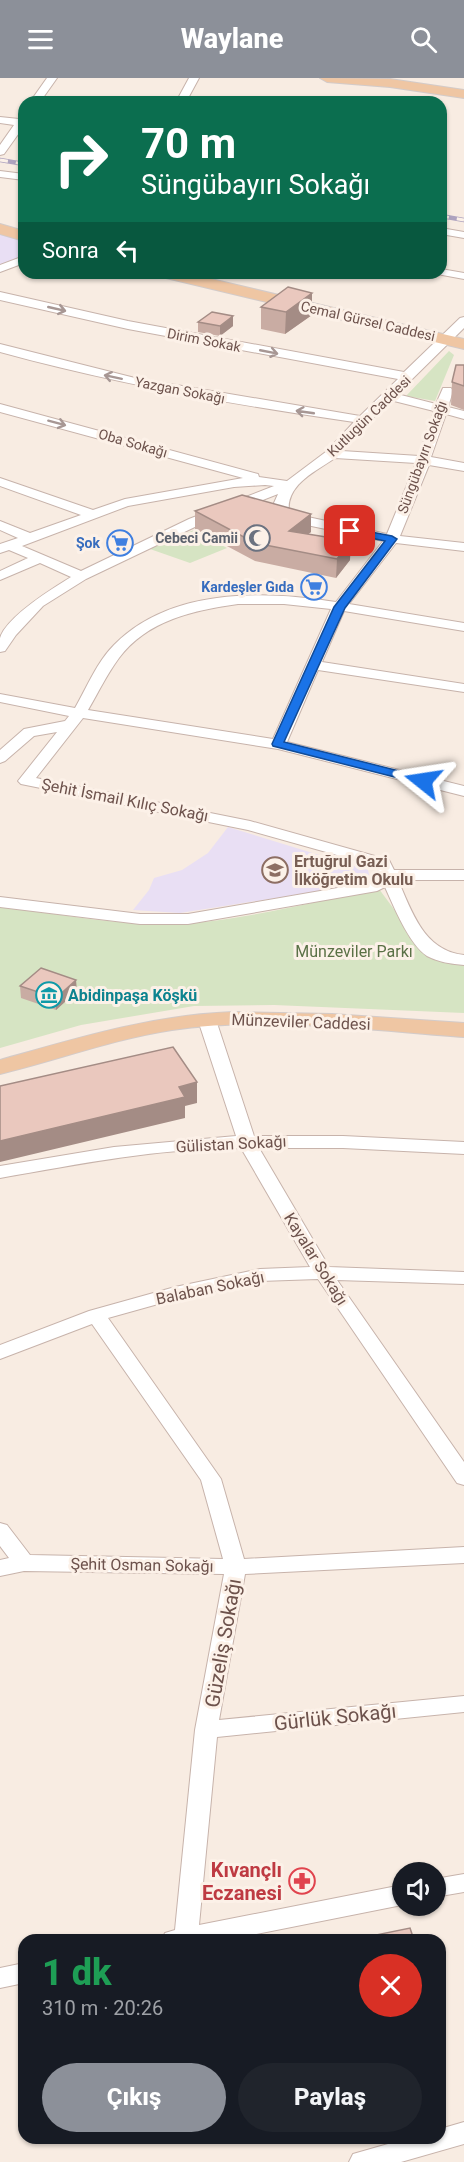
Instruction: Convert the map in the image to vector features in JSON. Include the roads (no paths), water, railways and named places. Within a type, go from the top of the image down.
[{"type":"main road","points":[[327,78],[394,81],[464,94]]},
{"type":"main road","points":[[0,221],[18,226]]},
{"type":"main road","points":[[0,228],[18,234]]},
{"type":"main road","name":"Cemal Gürsel Caddesi","points":[[195,279],[459,334]]},
{"type":"main road","name":"Cemal Gürsel Caddesi","points":[[223,279],[459,334]]},
{"type":"main road","name":"Münzeviler Caddesi","points":[[0,1052],[96,1024],[197,1009],[340,1010],[464,1016]]},
{"type":"main road","name":"Münzeviler Caddesi","points":[[0,1067],[135,1031],[207,1020],[264,1017],[464,1030]]},
{"type":"street","points":[[39,96],[52,78]]},
{"type":"street","points":[[184,96],[194,78]]},
{"type":"street","points":[[0,120],[18,121]]},
{"type":"street","points":[[0,152],[18,128]]},
{"type":"street","points":[[0,174],[18,176]]},
{"type":"street","points":[[447,232],[464,235]]},
{"type":"street","points":[[0,269],[18,262]]},
{"type":"street","points":[[447,273],[464,276]]},
{"type":"street","name":"Dirim Sokak","points":[[0,296],[128,325],[409,377]]},
{"type":"street","name":"Kutlugün Caddesi","points":[[0,648],[11,632],[38,603],[81,576],[194,522],[289,485],[332,454],[363,420],[459,334]]},
{"type":"street","name":"Yazgan Sokağı","points":[[0,348],[53,364],[209,397],[363,420]]},
{"type":"street","name":"Süngübayırı Sokağı","points":[[278,744],[339,607],[392,539],[424,460],[447,391]]},
{"type":"street","points":[[389,396],[464,415]]},
{"type":"street","name":"Oba Sokağı","points":[[0,408],[265,481]]},
{"type":"street","points":[[332,454],[424,460],[464,467]]},
{"type":"street","points":[[5,547],[125,504],[234,483],[265,481],[289,485],[281,502],[283,516],[392,539],[464,547]]},
{"type":"street","points":[[0,482],[94,514]]},
{"type":"street","points":[[0,525],[29,538]]},
{"type":"street","points":[[5,547],[40,558],[81,576]]},
{"type":"street","points":[[0,576],[40,558]]},
{"type":"street","points":[[0,759],[29,732],[75,719],[119,648],[150,623],[175,611],[236,601],[276,599],[464,627]]},
{"type":"street","points":[[313,665],[464,688]]},
{"type":"street","points":[[0,698],[75,719],[278,744],[464,791]]},
{"type":"street","name":"Şehit İsmail Kılıç Sokağı","points":[[75,719],[26,781],[250,826],[383,863],[429,949],[446,958],[464,960]]},
{"type":"street","points":[[0,902],[140,919],[188,919],[378,886],[388,875],[464,875]]},
{"type":"street","name":"Kayalar Sokağı","points":[[207,1020],[247,1142],[323,1273],[464,1478]]},
{"type":"street","name":"Gülistan Sokağı","points":[[0,1172],[114,1153],[220,1142],[343,1142],[464,1148]]},
{"type":"street","name":"Balaban Sokağı","points":[[0,1352],[96,1315],[175,1293],[260,1275],[323,1273],[464,1278]]},
{"type":"street","name":"Güzeliş Sokağı","points":[[96,1315],[211,1479],[236,1567],[206,1730],[180,1934]]},
{"type":"street","points":[[0,1530],[24,1563]]},
{"type":"street","name":"Şehit Osman Sokağı","points":[[0,1568],[24,1563],[236,1567],[464,1555]]},
{"type":"street","name":"Gürlük Sokağı","points":[[206,1730],[464,1704]]},
{"type":"street","points":[[446,1886],[464,1883]]},
{"type":"street","points":[[201,1934],[392,1897]]},
{"type":"street","points":[[0,1978],[18,1974]]},
{"type":"street","points":[[446,2138],[464,2133]]},
{"type":"street","points":[[362,2162],[425,2144]]},
{"type":"railway","points":[[0,160],[18,163]]},
{"type":"railway","points":[[447,217],[464,220]]},
{"type":"place","name":"Cebeci Camii","points":[[257,538]]},
{"type":"place","name":"Şok","points":[[120,543]]},
{"type":"place","name":"Kardeşler Gıda","points":[[314,587]]},
{"type":"place","name":"Ertuğrul Gazi İlköğretim Okulu","points":[[275,870]]},
{"type":"place","name":"Abidinpaşa Köşkü","points":[[49,995]]},
{"type":"place","name":"Kıvançlı Eczanesi","points":[[302,1881]]},
{"type":"park label","name":"Münzeviler Parkı","points":[[354,951]]}]
